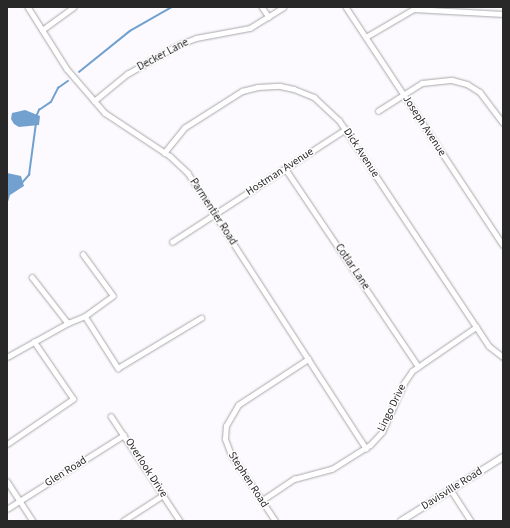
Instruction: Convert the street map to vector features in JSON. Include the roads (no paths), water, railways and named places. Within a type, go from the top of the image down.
[{"type":"street","name":"Parmentier Road","points":[[28,7],[67,69],[109,117],[164,153],[185,170],[366,448]]},
{"type":"street","points":[[42,30],[74,7]]},
{"type":"street","points":[[262,7],[269,17]]},
{"type":"street","name":"Decker Lane","points":[[94,101],[127,74],[178,45],[196,38],[244,30],[284,7]]},
{"type":"street","name":"Joseph Avenue","points":[[346,7],[503,245]]},
{"type":"street","points":[[366,37],[414,9],[503,14]]},
{"type":"street","points":[[378,111],[404,94],[430,81],[444,79],[460,81],[480,92],[502,119]]},
{"type":"street","name":"Dick Avenue","points":[[164,153],[184,128],[228,98],[258,87],[288,87],[308,94],[327,106],[346,129],[476,327],[492,350],[503,357]]},
{"type":"street","name":"Hostman Avenue","points":[[172,242],[346,129]]},
{"type":"street","name":"Cotlar Lane","points":[[285,168],[418,366]]},
{"type":"street","points":[[7,357],[68,323],[85,316],[113,296],[83,255]]},
{"type":"street","points":[[32,277],[68,323]]},
{"type":"street","points":[[85,316],[118,368],[201,318]]},
{"type":"street","name":"Lingo Drive","points":[[261,501],[294,479],[332,469],[366,448],[382,432],[404,383],[418,366],[476,327]]},
{"type":"street","points":[[7,444],[73,399],[34,342]]},
{"type":"street","name":"Stephen Road","points":[[275,521],[227,447],[225,432],[228,420],[238,405],[308,359]]},
{"type":"street","name":"Overlook Drive","points":[[112,416],[180,521]]},
{"type":"street","name":"Glen Road","points":[[7,509],[124,435]]},
{"type":"street","name":"Davisville Road","points":[[401,521],[503,457]]},
{"type":"street","points":[[7,481],[33,521]]},
{"type":"street","points":[[451,490],[471,521]]},
{"type":"street","points":[[123,521],[163,495]]},
{"type":"water","points":[[25,110],[40,116],[39,125],[19,127],[14,124],[11,119],[12,113]]},
{"type":"water","points":[[7,173],[21,176],[24,186],[10,195],[7,205]]},
{"type":"waterway","points":[[79,72],[130,31],[172,7]]},
{"type":"waterway","points":[[36,117],[39,110],[51,102],[58,88],[68,81]]},
{"type":"waterway","points":[[22,183],[29,175],[36,123]]}]
